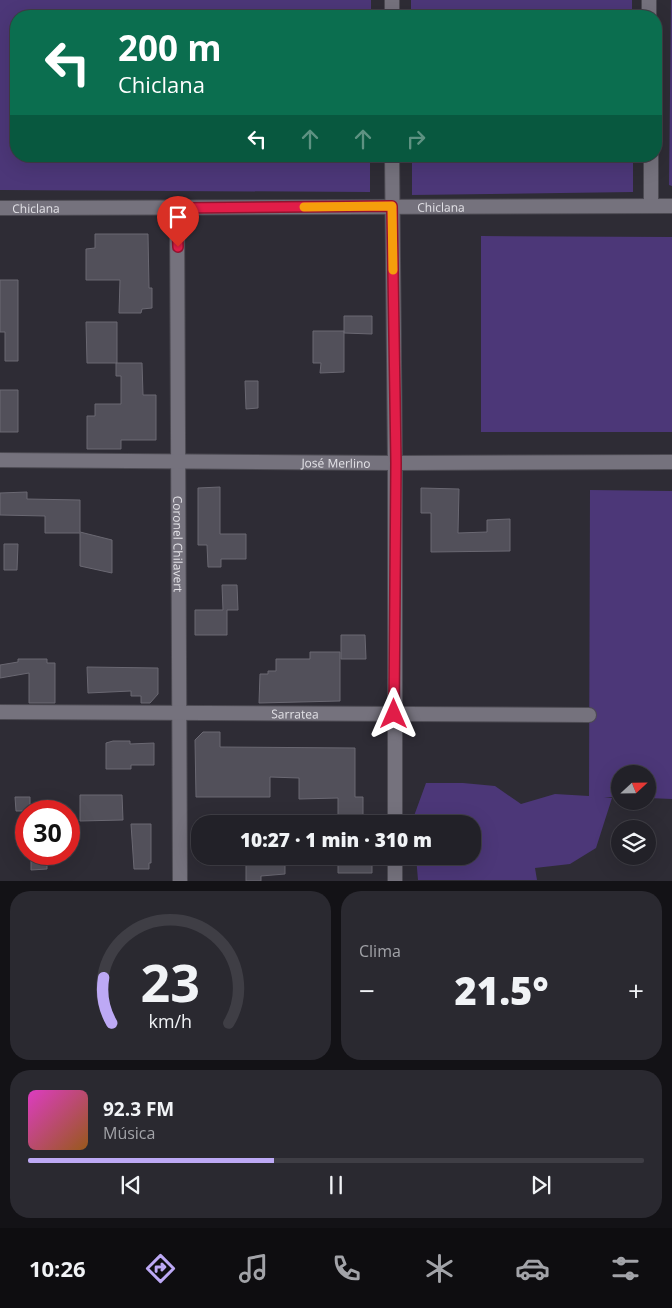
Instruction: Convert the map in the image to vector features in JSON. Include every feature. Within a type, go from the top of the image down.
[{"type":"street","points":[[392,162],[396,463],[395,815]]},
{"type":"street","points":[[651,162],[651,206]]},
{"type":"street","name":"Chiclana","points":[[0,208],[672,206]]},
{"type":"street","name":"Coronel Chilavert","points":[[177,208],[180,880]]},
{"type":"street","name":"José Merlino","points":[[0,460],[396,463],[672,462]]},
{"type":"street","name":"Sarratea","points":[[0,712],[589,715]]},
{"type":"street","points":[[395,865],[395,880]]},
{"type":"shaded area","points":[[0,0],[371,0],[371,10],[10,10],[10,162],[370,162],[370,192],[0,190]]},
{"type":"shaded area","points":[[411,0],[632,0],[632,10],[411,10]]},
{"type":"shaded area","points":[[672,0],[672,186],[669,185]]},
{"type":"shaded area","points":[[412,162],[633,162],[633,192],[412,195]]},
{"type":"shaded area","points":[[481,236],[672,237],[672,432],[481,432]]},
{"type":"shaded area","points":[[590,490],[672,491],[672,799],[656,798],[656,765],[611,765],[611,797],[604,797],[611,798],[611,801],[596,848],[570,864],[535,868],[537,880],[418,880],[417,865],[481,865],[481,815],[414,815],[426,783],[463,783],[495,786],[521,804],[555,794],[589,796]]},
{"type":"building","points":[[95,234],[148,234],[149,288],[152,288],[152,308],[142,309],[141,313],[119,313],[120,280],[86,280],[86,249],[95,248]]},
{"type":"building","points":[[0,280],[18,280],[18,361],[5,361],[5,332],[0,332]]},
{"type":"building","points":[[344,316],[372,316],[372,334],[344,333]]},
{"type":"building","points":[[86,322],[117,322],[117,363],[87,363]]},
{"type":"building","points":[[313,331],[344,331],[344,372],[320,373],[321,363],[313,363]]},
{"type":"building","points":[[116,363],[142,363],[143,395],[156,395],[156,440],[121,440],[121,449],[87,449],[87,416],[95,416],[95,404],[121,404],[121,376],[116,376]]},
{"type":"building","points":[[245,381],[258,381],[258,408],[246,409]]},
{"type":"building","points":[[0,390],[18,390],[18,432],[0,432]]},
{"type":"building","points":[[220,487],[220,534],[246,534],[246,559],[221,559],[221,567],[208,567],[207,545],[198,545],[198,488]]},
{"type":"building","points":[[421,488],[459,489],[458,533],[487,532],[487,520],[510,519],[510,551],[431,552],[431,513],[421,513]]},
{"type":"building","points":[[27,492],[27,499],[80,500],[80,532],[112,540],[112,573],[80,566],[80,533],[45,533],[45,516],[0,515],[0,493]]},
{"type":"building","points":[[4,544],[18,544],[17,570],[4,570]]},
{"type":"building","points":[[222,585],[237,585],[238,610],[227,610],[227,635],[195,635],[195,610],[223,610]]},
{"type":"building","points":[[341,635],[365,635],[366,659],[341,659]]},
{"type":"building","points":[[310,652],[340,652],[340,701],[259,703],[260,674],[276,671],[276,659],[310,659]]},
{"type":"building","points":[[18,659],[47,659],[47,663],[55,663],[55,703],[29,703],[29,673],[0,678],[0,665],[18,662]]},
{"type":"building","points":[[87,667],[158,668],[158,694],[150,703],[141,703],[141,696],[131,696],[131,691],[88,693]]},
{"type":"building","points":[[203,732],[220,732],[220,747],[355,748],[355,797],[363,797],[363,815],[338,815],[338,798],[299,799],[299,778],[270,777],[270,797],[196,797],[195,740]]},
{"type":"building","points":[[130,741],[130,744],[154,743],[154,765],[131,765],[131,769],[106,769],[106,743]]},
{"type":"building","points":[[80,795],[122,795],[123,820],[80,821]]},
{"type":"building","points":[[15,797],[30,797],[30,800],[15,800]]},
{"type":"building","points":[[131,824],[151,824],[151,863],[149,863],[149,869],[134,869]]},
{"type":"building","points":[[31,865],[47,865],[47,869],[31,870]]},
{"type":"building","points":[[246,865],[285,865],[285,874],[261,876],[261,881],[246,881]]},
{"type":"building","points":[[338,865],[372,865],[372,873],[338,873]]},
{"type":"slow traffic","points":[[304,207],[392,206],[393,270]]},
{"type":"route","points":[[178,247],[177,208],[392,206],[396,463],[394,714]]}]
